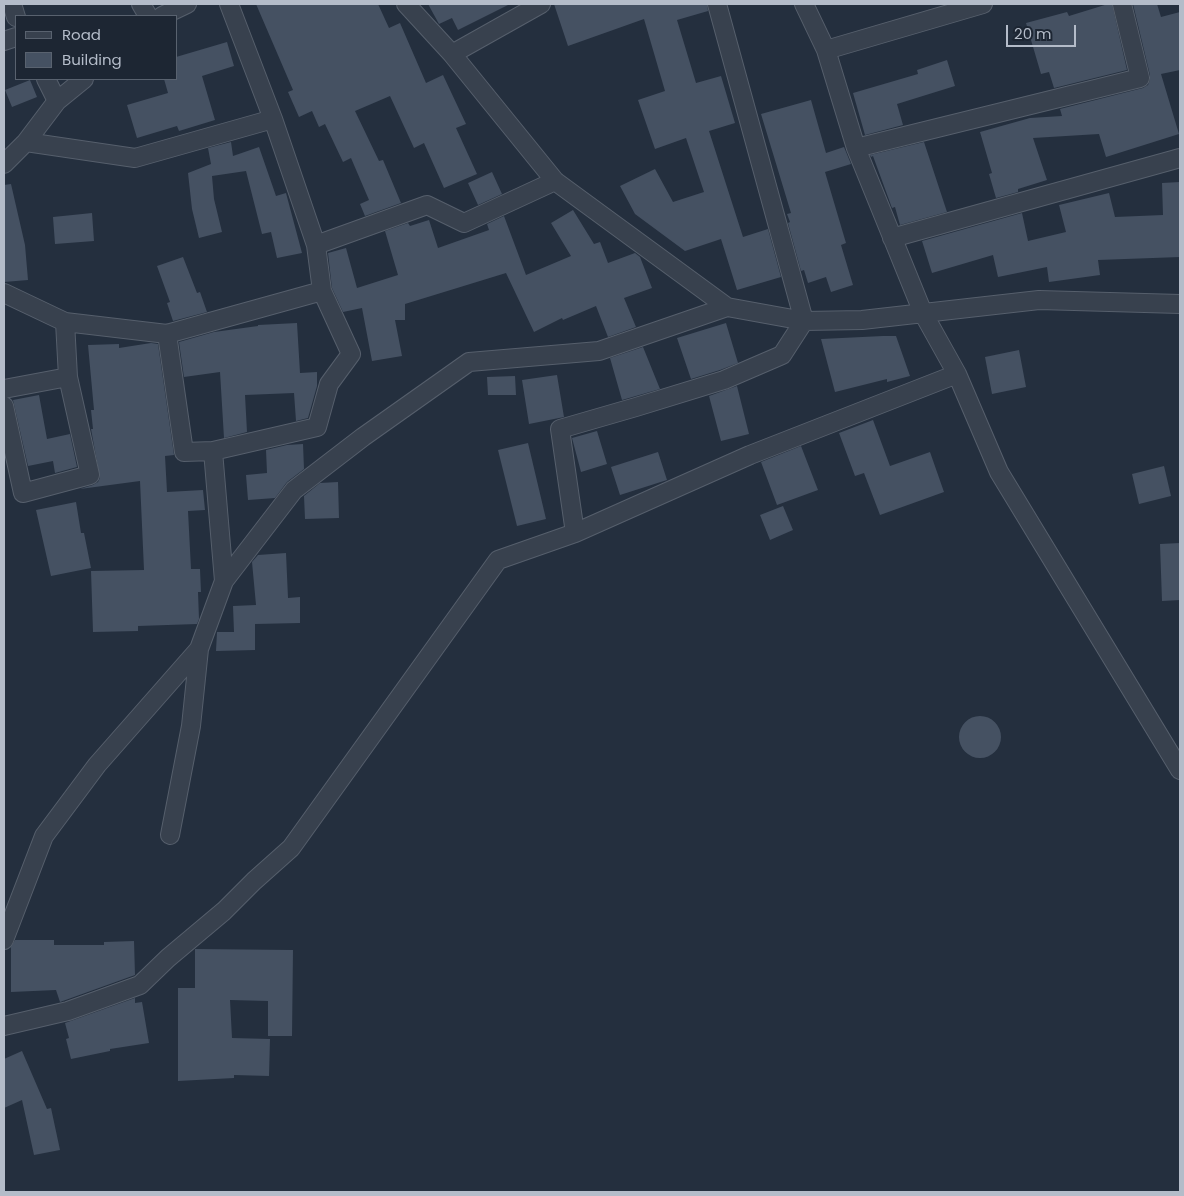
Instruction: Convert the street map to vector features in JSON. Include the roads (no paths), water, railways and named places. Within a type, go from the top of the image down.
[{"type":"street","points":[[141,4],[147,15]]},
{"type":"street","points":[[164,15],[187,4]]},
{"type":"street","points":[[166,334],[184,452],[213,451],[317,427],[329,384],[351,354],[322,291],[316,245],[273,119],[229,4]]},
{"type":"street","points":[[406,4],[452,54],[556,181],[728,307],[804,321],[862,320],[1039,300],[1180,304]]},
{"type":"street","points":[[452,54],[541,4]]},
{"type":"street","points":[[575,533],[560,428],[724,380],[774,359],[782,355],[804,321],[717,4]]},
{"type":"street","points":[[804,4],[826,50],[856,148],[923,314],[957,374],[1000,472],[1180,770]]},
{"type":"street","points":[[826,50],[983,4]]},
{"type":"street","points":[[856,148],[1140,78],[1122,4]]},
{"type":"street","points":[[47,80],[58,101]]},
{"type":"street","points":[[4,164],[26,142],[58,101],[83,80]]},
{"type":"street","points":[[26,142],[135,158],[273,119]]},
{"type":"street","points":[[892,238],[1180,158]]},
{"type":"street","points":[[316,245],[427,205],[464,223],[556,181]]},
{"type":"street","points":[[4,293],[65,322],[166,334],[322,291]]},
{"type":"street","points":[[170,835],[191,726],[199,649],[224,581],[294,490],[363,437],[469,362],[599,351],[728,307]]},
{"type":"street","points":[[4,406],[23,493],[90,475],[68,377],[65,322]]},
{"type":"street","points":[[4,1026],[68,1011],[140,985],[168,958],[224,911],[291,848],[498,560],[575,533],[750,456],[957,374]]},
{"type":"street","points":[[4,389],[68,377]]},
{"type":"street","points":[[213,451],[224,581]]},
{"type":"street","points":[[4,940],[44,836],[97,765],[199,649]]}]
